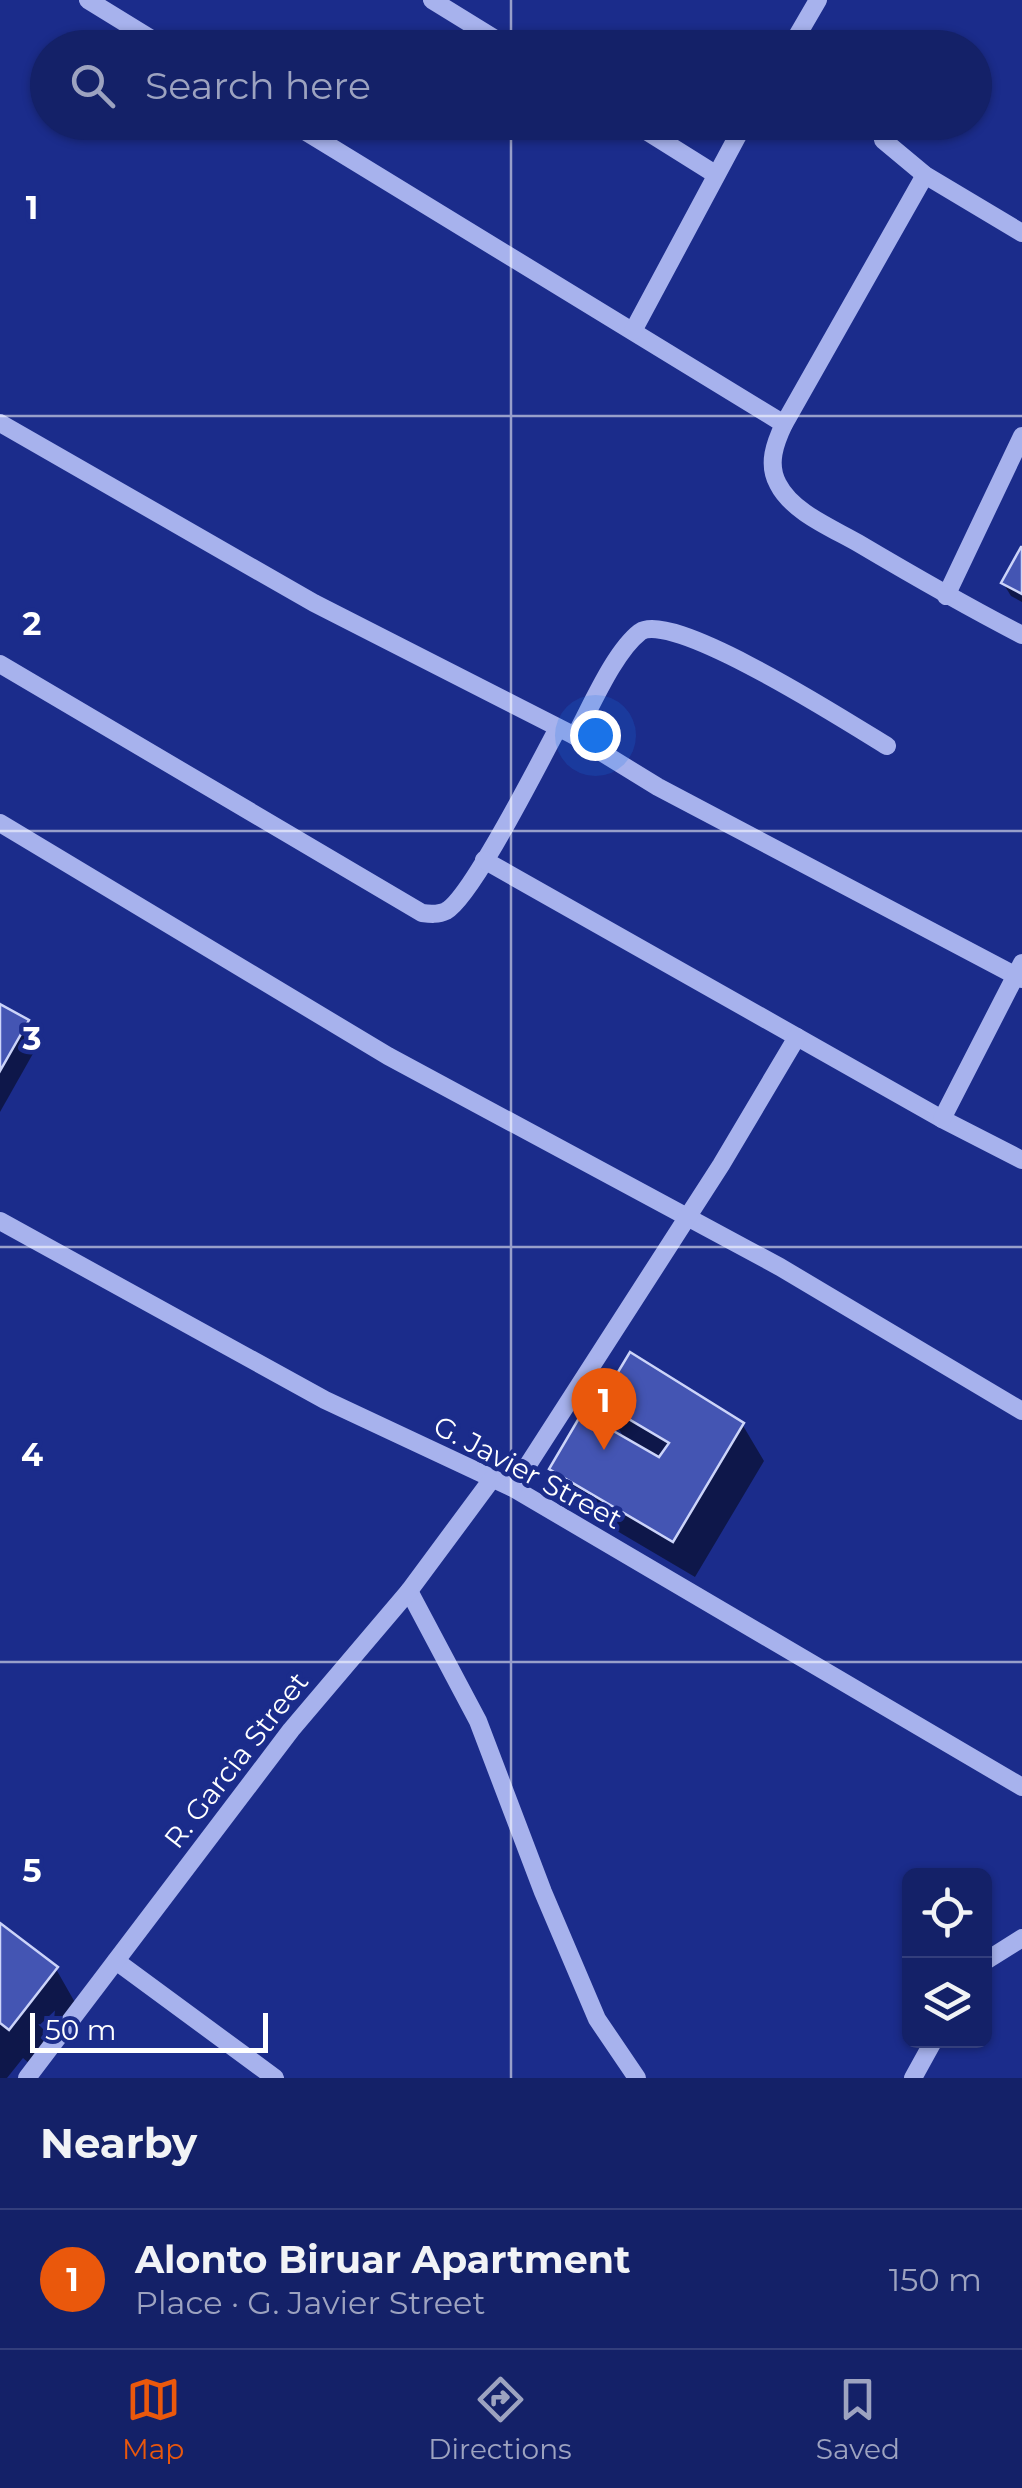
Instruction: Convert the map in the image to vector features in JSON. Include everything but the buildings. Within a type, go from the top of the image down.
[{"type":"street","points":[[88,0],[137,30]]},
{"type":"street","points":[[432,0],[481,30]]},
{"type":"street","points":[[800,30],[818,0]]},
{"type":"street","points":[[319,140],[784,424]]},
{"type":"street","points":[[661,140],[715,174]]},
{"type":"street","points":[[632,331],[735,140]]},
{"type":"street","points":[[883,140],[925,176],[1022,234]]},
{"type":"street","points":[[925,176],[784,424],[774,445],[774,479],[781,490],[822,522],[946,596],[1022,634]]},
{"type":"street","points":[[0,423],[314,603],[567,732],[658,787],[1020,973],[942,1119]]},
{"type":"street","points":[[946,596],[1022,436]]},
{"type":"street","points":[[0,664],[422,913],[446,911],[455,903],[617,660],[638,633],[650,627],[683,633],[803,694],[887,746]]},
{"type":"street","points":[[0,823],[388,1056],[780,1267],[1022,1411]]},
{"type":"street","points":[[484,860],[942,1119],[1022,1160]]},
{"type":"street","points":[[513,1488],[687,1218],[797,1037]]},
{"type":"street","name":"G. Javier Street","points":[[0,1221],[325,1400],[513,1488],[1022,1787]]},
{"type":"street","name":"R. Garcia Street","points":[[27,2078],[291,1730],[409,1591],[492,1479]]},
{"type":"street","points":[[409,1591],[478,1721],[596,2019],[637,2078]]},
{"type":"street","points":[[990,1958],[1022,1938]]},
{"type":"street","points":[[116,1961],[275,2078]]},
{"type":"street","points":[[913,2078],[930,2048]]},
{"type":"place","name":"Alonto Biruar Apartment","points":[[604,1450]]}]
